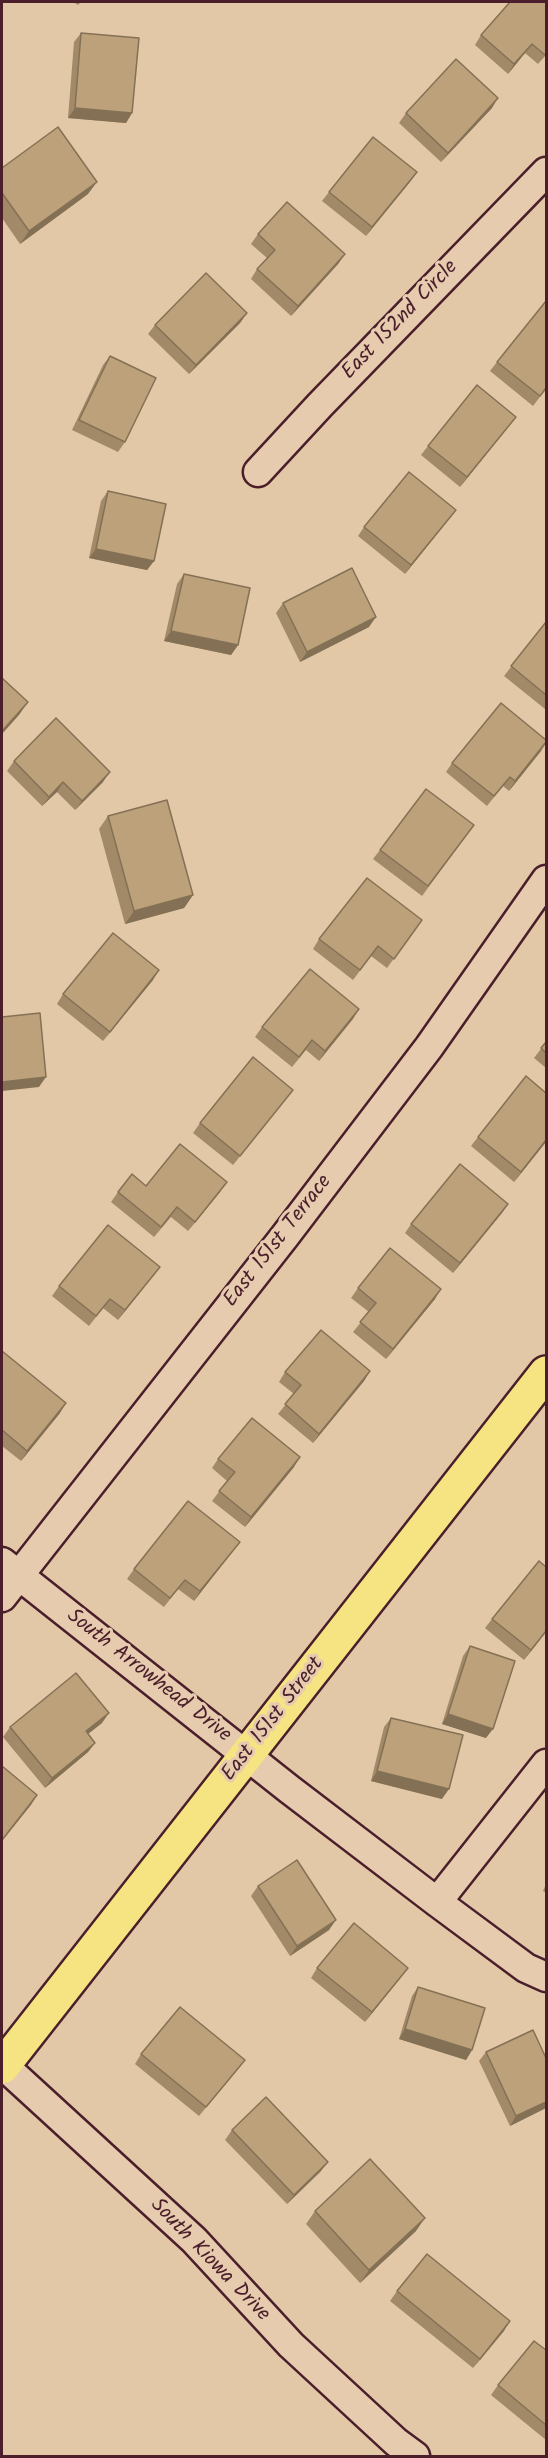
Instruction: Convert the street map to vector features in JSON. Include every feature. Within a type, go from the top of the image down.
[{"type":"main road","name":"East 151st Street","points":[[2,2066],[546,1373]]},
{"type":"street","name":"East 152nd Circle","points":[[258,472],[546,172]]},
{"type":"street","name":"East 151st Terrace","points":[[7,1578],[285,1236],[429,1047],[546,880]]},
{"type":"street","name":"South Arrowhead Drive","points":[[7,1578],[247,1755],[526,1968],[546,1977]]},
{"type":"street","points":[[437,1902],[546,1764]]},
{"type":"street","name":"South Kiowa Drive","points":[[2,2066],[194,2240],[291,2345],[415,2457]]},
{"type":"building","points":[[510,2],[546,2],[545,55],[532,44],[514,64],[481,35]]},
{"type":"building","points":[[81,33],[139,38],[132,113],[75,108]]},
{"type":"building","points":[[456,59],[498,98],[448,153],[406,113]]},
{"type":"building","points":[[58,127],[97,182],[29,231],[2,193],[2,168]]},
{"type":"building","points":[[373,137],[417,172],[372,227],[329,192]]},
{"type":"building","points":[[287,202],[345,254],[298,306],[257,269],[275,250],[258,234]]},
{"type":"building","points":[[206,273],[247,313],[196,365],[155,325]]},
{"type":"building","points":[[546,301],[546,388],[540,396],[497,362]]},
{"type":"building","points":[[110,356],[156,378],[125,442],[79,420]]},
{"type":"building","points":[[477,385],[516,417],[467,477],[428,446]]},
{"type":"building","points":[[409,472],[456,510],[411,565],[364,527]]},
{"type":"building","points":[[108,491],[166,504],[154,561],[96,549]]},
{"type":"building","points":[[352,568],[376,617],[307,652],[283,603]]},
{"type":"building","points":[[184,574],[250,588],[238,645],[171,631]]},
{"type":"building","points":[[546,622],[546,695],[511,666]]},
{"type":"building","points":[[2,678],[28,702],[2,731]]},
{"type":"building","points":[[501,703],[546,742],[515,781],[510,777],[494,796],[452,763]]},
{"type":"building","points":[[56,718],[110,772],[82,801],[63,782],[49,797],[14,761]]},
{"type":"building","points":[[426,789],[474,825],[428,886],[380,850]]},
{"type":"building","points":[[167,800],[193,895],[134,911],[108,816]]},
{"type":"building","points":[[367,878],[422,920],[394,959],[378,946],[360,970],[319,939]]},
{"type":"building","points":[[113,933],[159,970],[110,1032],[63,994]]},
{"type":"building","points":[[310,969],[359,1009],[325,1051],[312,1040],[299,1057],[262,1027]]},
{"type":"building","points":[[40,1013],[46,1077],[2,1082],[2,1017]]},
{"type":"building","points":[[546,1042],[546,1053],[541,1048]]},
{"type":"building","points":[[253,1057],[293,1090],[240,1156],[200,1123]]},
{"type":"building","points":[[526,1076],[546,1093],[546,1140],[521,1172],[478,1137]]},
{"type":"building","points":[[180,1144],[227,1182],[195,1222],[177,1207],[161,1227],[118,1192],[132,1174],[146,1186]]},
{"type":"building","points":[[460,1164],[508,1204],[460,1263],[411,1224]]},
{"type":"building","points":[[108,1225],[160,1267],[125,1310],[110,1299],[96,1316],[59,1286]]},
{"type":"building","points":[[390,1248],[441,1289],[393,1349],[360,1322],[376,1303],[358,1288]]},
{"type":"building","points":[[321,1330],[370,1371],[319,1434],[285,1404],[301,1385],[285,1372]]},
{"type":"building","points":[[2,1351],[66,1403],[27,1451],[2,1430]]},
{"type":"building","points":[[252,1418],[300,1457],[251,1517],[219,1491],[235,1472],[218,1459]]},
{"type":"building","points":[[188,1501],[240,1542],[200,1591],[185,1580],[170,1598],[134,1569]]},
{"type":"building","points":[[539,1561],[546,1567],[546,1631],[531,1650],[492,1619]]},
{"type":"building","points":[[470,1646],[515,1661],[493,1729],[448,1714]]},
{"type":"building","points":[[76,1673],[109,1713],[86,1731],[95,1743],[52,1778],[10,1727]]},
{"type":"building","points":[[391,1718],[463,1735],[449,1789],[377,1771]]},
{"type":"building","points":[[2,1766],[37,1795],[2,1840]]},
{"type":"building","points":[[297,1860],[336,1920],[297,1946],[258,1886]]},
{"type":"building","points":[[354,1923],[408,1968],[372,2012],[317,1968]]},
{"type":"building","points":[[418,1987],[485,2008],[472,2050],[405,2029]]},
{"type":"building","points":[[180,2007],[245,2060],[206,2107],[141,2054]]},
{"type":"building","points":[[533,2030],[546,2058],[546,2102],[516,2116],[486,2052]]},
{"type":"building","points":[[266,2097],[328,2162],[294,2195],[232,2130]]},
{"type":"building","points":[[370,2159],[425,2218],[369,2270],[315,2211]]},
{"type":"building","points":[[427,2254],[510,2321],[480,2359],[397,2291]]},
{"type":"building","points":[[534,2341],[546,2350],[546,2425],[498,2385]]}]
